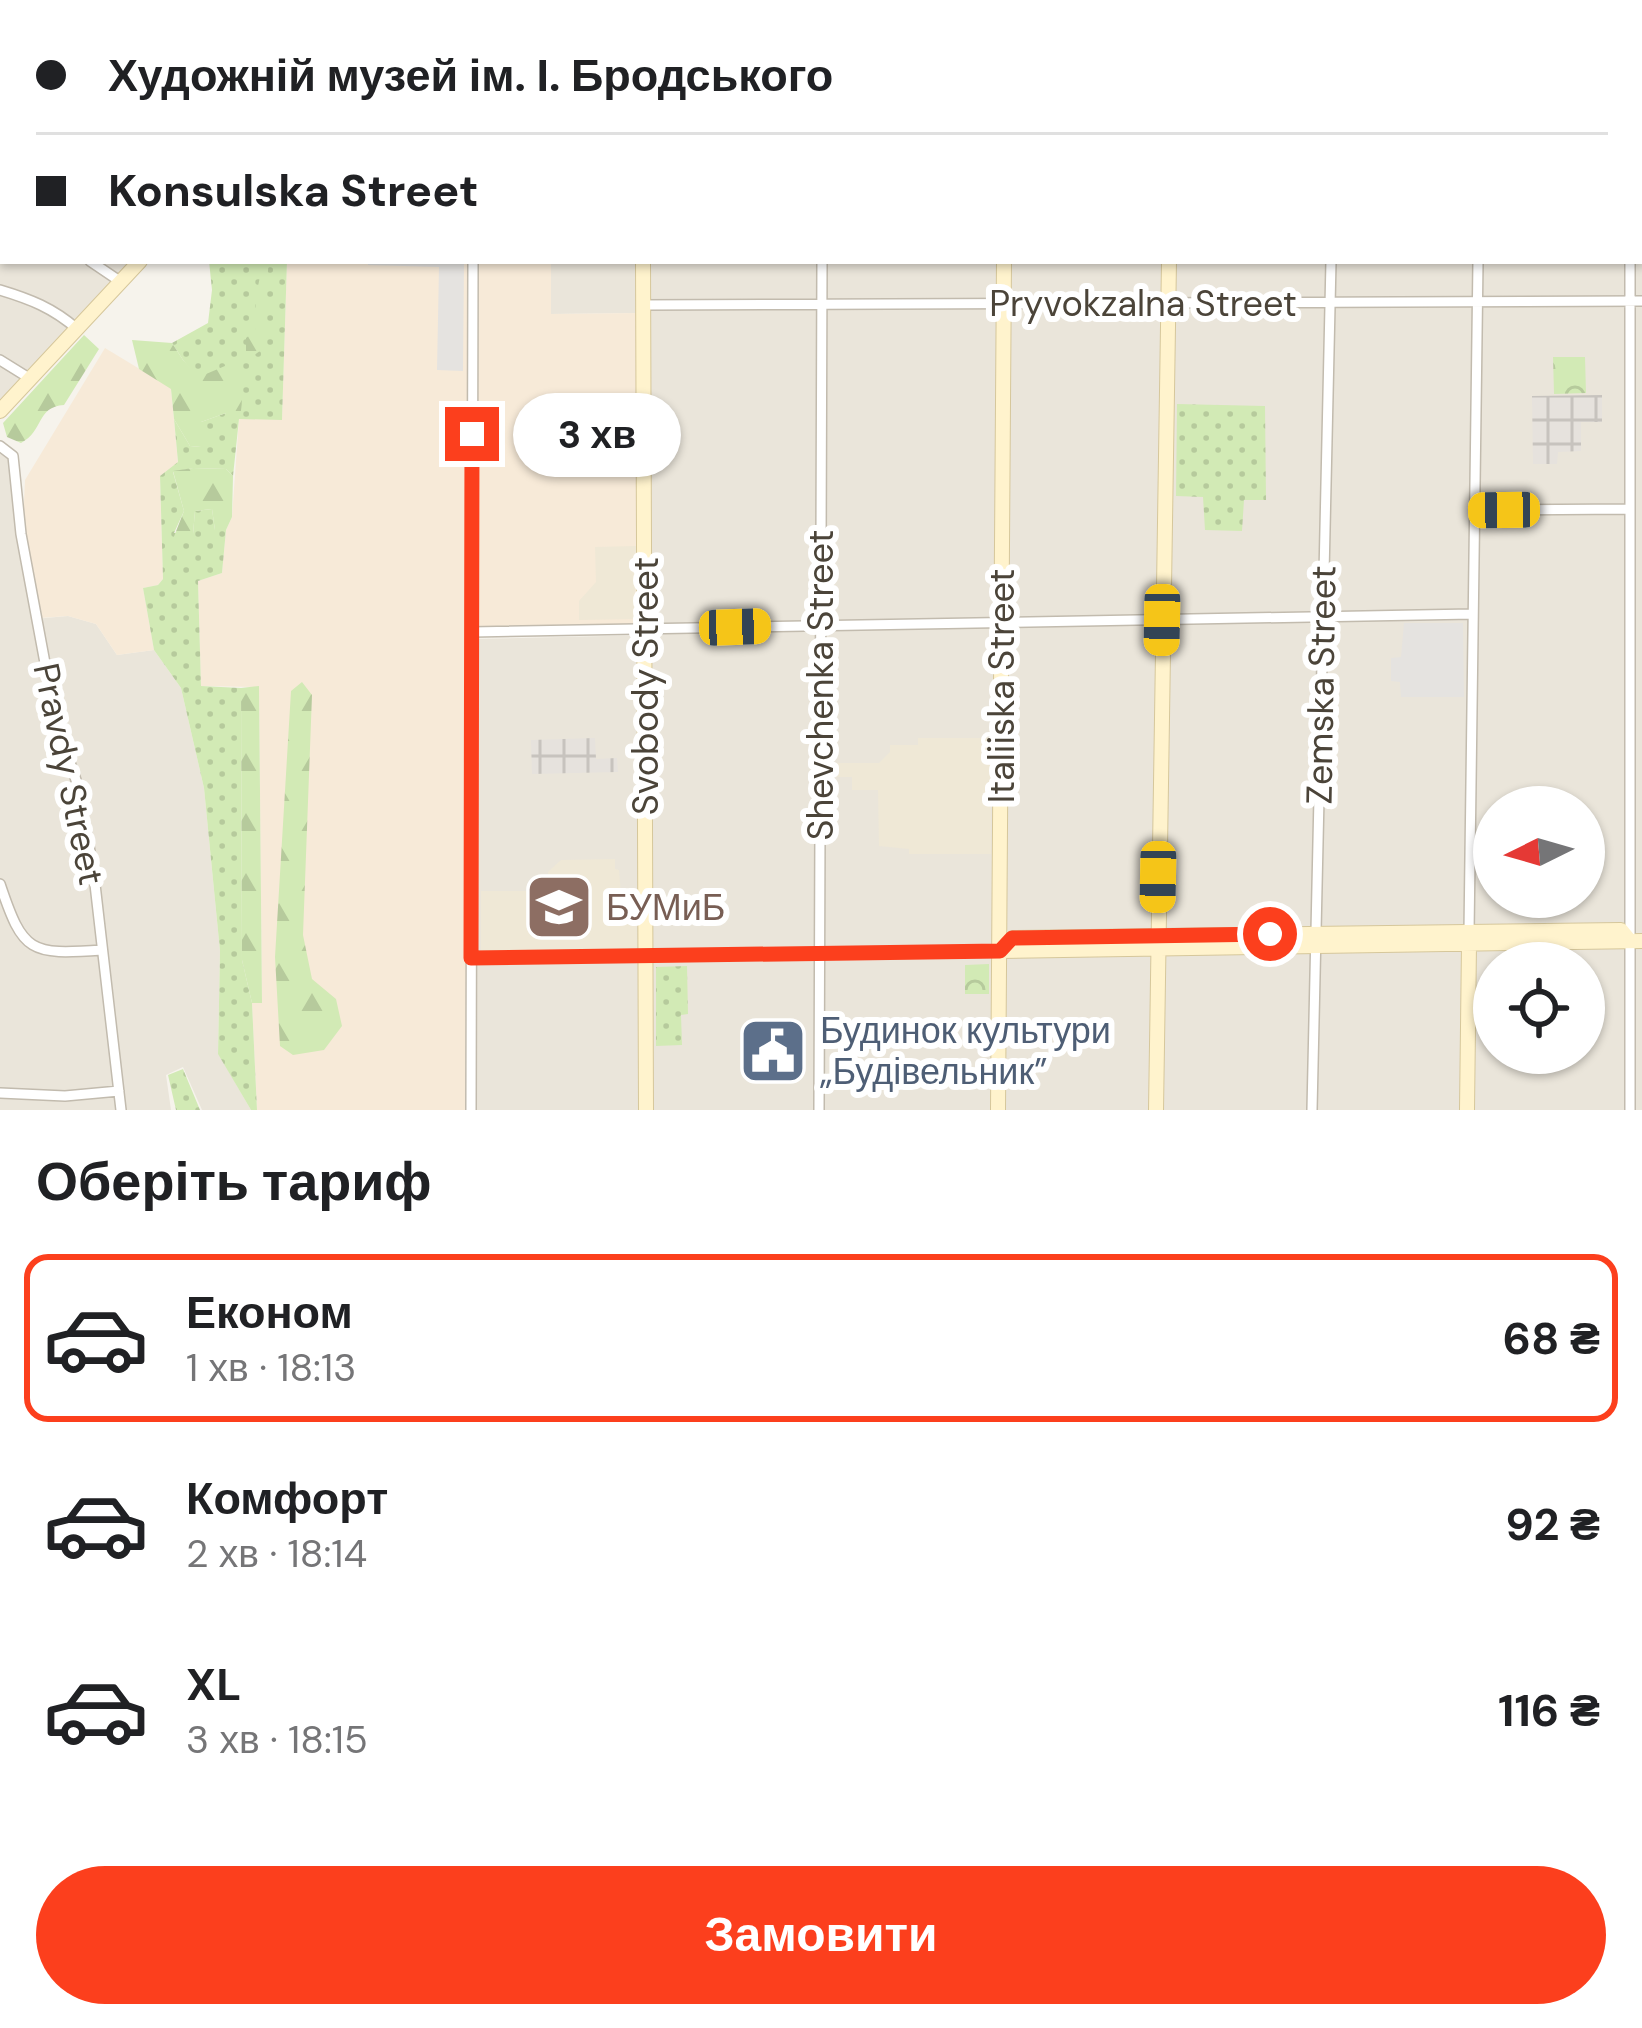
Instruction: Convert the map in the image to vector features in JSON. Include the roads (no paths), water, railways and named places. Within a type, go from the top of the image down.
[{"type":"main road","points":[[0,411],[137,264]]},
{"type":"main road","name":"Svobody Street","points":[[644,264],[646,1110]]},
{"type":"main road","name":"Italiiska Street","points":[[998,1110],[1004,264]]},
{"type":"main road","points":[[1156,1110],[1168,264]]},
{"type":"main road","points":[[1000,951],[1012,938],[1636,941]]},
{"type":"main road","points":[[1467,1110],[1469,938]]},
{"type":"street","points":[[94,264],[121,282]]},
{"type":"street","points":[[471,1110],[472,264]]},
{"type":"street","name":"Shevchenka Street","points":[[820,1110],[821,264]]},
{"type":"street","name":"Zemska Street","points":[[1312,1110],[1331,264]]},
{"type":"street","points":[[1469,938],[1478,264]]},
{"type":"street","points":[[1630,264],[1636,301],[1630,509],[1636,607],[1636,941],[1630,1110]]},
{"type":"street","points":[[0,290],[46,307],[76,329]]},
{"type":"street","name":"Pryvokzalna Street","points":[[644,304],[1636,301]]},
{"type":"street","points":[[0,360],[29,378]]},
{"type":"street","name":"Pravdy Street","points":[[0,446],[14,455],[21,534],[59,730],[83,811],[122,1110]]},
{"type":"street","points":[[1474,510],[1630,509]]},
{"type":"street","points":[[472,632],[1472,614]]},
{"type":"street","points":[[0,884],[15,927],[28,945],[52,952],[102,950]]},
{"type":"street","points":[[471,958],[1000,951]]},
{"type":"street","points":[[0,1093],[65,1096],[119,1091]]},
{"type":"street","points":[[65,1096],[66,1110]]},
{"type":"place","name":"БУМиБ","points":[[559,907]]},
{"type":"place","name":"Будинок культури „Будівельник”","points":[[773,1051]]}]
